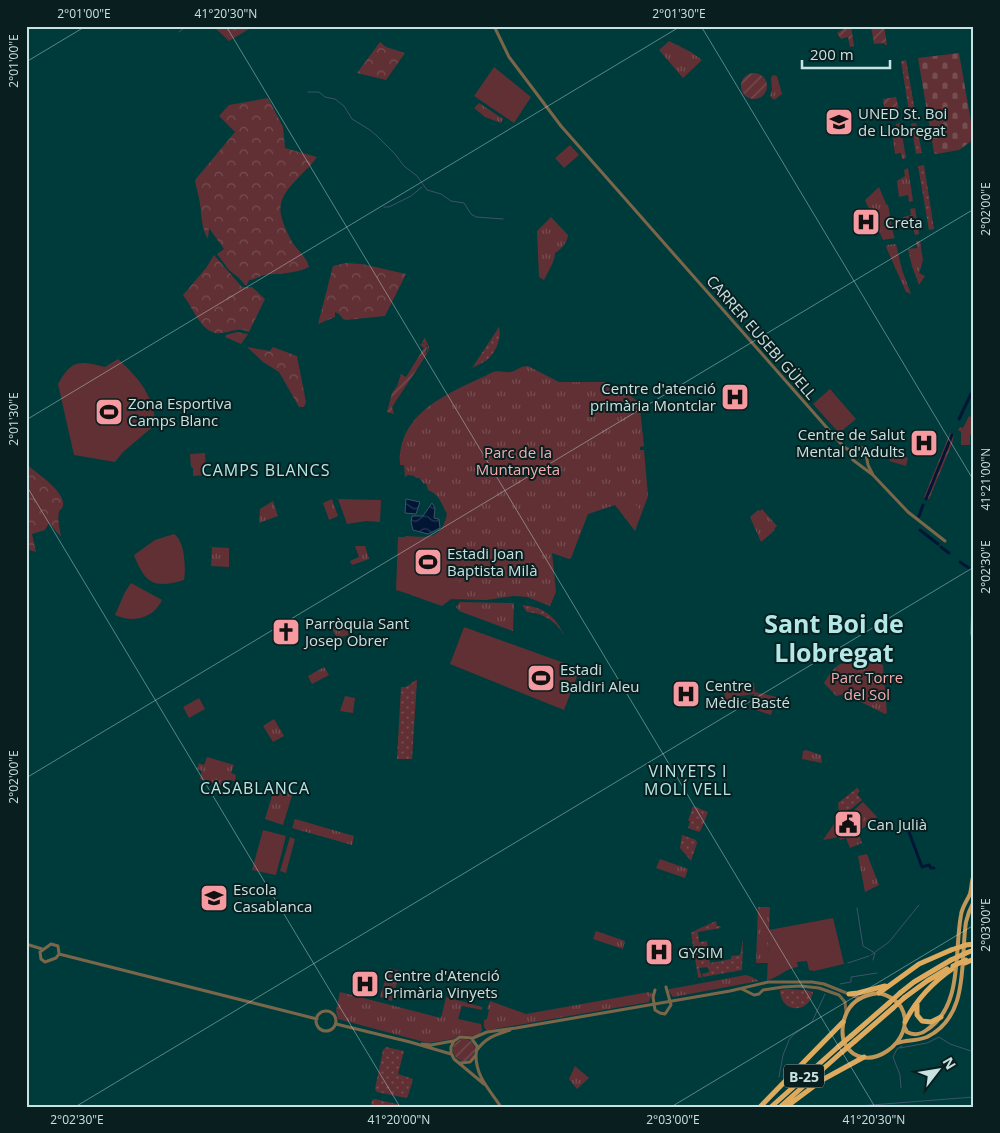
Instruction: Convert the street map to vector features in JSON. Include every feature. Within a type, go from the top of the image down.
[{"type":"highway","points":[[879,993],[919,964],[951,950],[974,944]]},
{"type":"highway","name":"B-25","points":[[771,1107],[891,1006],[914,982],[951,960],[974,950]]},
{"type":"highway","name":"B-25","points":[[902,996],[927,981],[974,958]]},
{"type":"highway","points":[[905,1024],[926,990],[952,968]]},
{"type":"highway","points":[[849,994],[892,983]]},
{"type":"highway","points":[[918,1001],[916,1012],[922,1021],[931,1022],[941,1017]]},
{"type":"highway","points":[[760,1107],[843,1022]]},
{"type":"highway","name":"B-25","points":[[780,1107],[840,1049]]},
{"type":"highway","points":[[786,1107],[822,1080],[864,1057]]},
{"type":"main road","points":[[905,1024],[897,1043],[884,1054],[864,1057],[851,1052],[844,1043],[842,1034],[846,1012],[859,998],[871,994],[879,993],[889,996],[899,1005],[903,1011],[907,1032],[915,1034],[925,1032],[941,1017],[952,995],[961,912],[973,888],[972,880],[974,875]]},
{"type":"main road","points":[[897,1043],[926,1037],[940,1028],[951,1014],[960,991],[966,922],[974,901]]},
{"type":"street","name":"CARRER EUSEBI GÜELL","points":[[494,26],[509,56],[561,126],[843,446],[852,450]]},
{"type":"street","points":[[873,475],[863,448],[858,447],[852,450],[852,459],[873,475],[913,516],[945,541]]},
{"type":"street","points":[[858,463],[866,457]]},
{"type":"street","points":[[26,944],[43,949]]},
{"type":"street","points":[[55,944],[58,946],[59,954],[56,958],[45,962],[39,956],[43,949],[55,944]]},
{"type":"street","points":[[59,954],[317,1019]]},
{"type":"street","points":[[469,1038],[477,1037],[487,1032],[741,989],[768,982],[812,982],[824,984],[859,998]]},
{"type":"street","points":[[655,990],[653,1004],[655,1010],[665,1014],[671,1007],[666,987]]},
{"type":"street","points":[[741,989],[757,995],[763,990],[783,987],[813,987],[839,995],[845,1002],[846,1012]]},
{"type":"street","points":[[329,1011],[336,1018],[336,1024],[331,1030],[325,1030],[319,1027],[317,1019],[320,1013],[329,1011]]},
{"type":"street","points":[[336,1024],[451,1054],[484,1084],[501,1107]]},
{"type":"street","points":[[477,1050],[493,1035],[515,1028]]},
{"type":"street","points":[[416,1044],[431,1045],[454,1040],[462,1036],[469,1038],[475,1042],[477,1050],[476,1067],[484,1084]]},
{"type":"street","points":[[451,1054],[454,1040]]},
{"type":"street","points":[[460,1062],[469,1062],[476,1056]]},
{"type":"green space","points":[[213,26],[254,26],[229,41]]},
{"type":"green space","points":[[851,26],[854,46],[850,47],[848,37],[841,39],[837,33]]},
{"type":"green space","points":[[871,26],[884,26],[887,45],[884,43],[874,44]]},
{"type":"green space","points":[[669,41],[702,60],[683,78],[659,50]]},
{"type":"green space","points":[[380,42],[386,47],[405,53],[386,80],[357,73]]},
{"type":"green space","points":[[959,53],[974,139],[959,150],[936,154],[934,153],[918,58]]},
{"type":"green space","points":[[906,60],[915,111],[909,112],[901,61]]},
{"type":"green space","points":[[494,67],[531,97],[514,123],[474,96]]},
{"type":"green space","points":[[754,73],[763,77],[767,86],[763,95],[754,99],[745,95],[741,86],[745,77]]},
{"type":"green space","points":[[773,75],[777,76],[782,94],[774,100],[770,96],[772,90],[771,78]]},
{"type":"green space","points":[[896,97],[899,110],[885,113],[883,99]]},
{"type":"green space","points":[[268,98],[283,127],[285,148],[317,157],[291,185],[282,199],[281,206],[282,220],[285,228],[309,267],[293,272],[262,276],[249,280],[247,285],[245,285],[229,270],[217,254],[224,249],[209,228],[208,239],[206,235],[195,180],[235,132],[219,116],[229,105]]},
{"type":"green space","points":[[479,103],[503,119],[501,123],[485,117],[474,108]]},
{"type":"green space","points":[[900,123],[906,158],[902,159],[901,153],[895,154],[892,132],[897,130],[896,124]]},
{"type":"green space","points":[[916,123],[922,153],[916,154],[911,124]]},
{"type":"green space","points":[[570,145],[579,155],[564,168],[555,158]]},
{"type":"green space","points":[[924,165],[934,229],[929,230],[918,166]]},
{"type":"green space","points":[[908,168],[913,201],[909,202],[908,195],[899,197],[897,181],[905,176],[904,170]]},
{"type":"green space","points":[[879,187],[888,205],[895,238],[883,240],[865,200]]},
{"type":"green space","points":[[915,208],[919,234],[915,235],[913,228],[905,230],[903,217],[911,215],[910,209]]},
{"type":"green space","points":[[551,217],[568,235],[564,245],[555,253],[553,263],[544,280],[539,277],[537,231]]},
{"type":"green space","points":[[916,241],[920,241],[923,260],[919,273],[925,276],[919,285],[908,249],[917,248]]},
{"type":"green space","points":[[896,244],[902,270],[911,294],[906,292],[886,247],[887,245]]},
{"type":"green space","points":[[214,255],[242,287],[252,287],[265,299],[249,332],[238,330],[214,333],[208,330],[199,320],[183,295],[206,268]]},
{"type":"green space","points":[[346,263],[362,264],[406,274],[385,316],[346,320],[335,312],[335,317],[318,324],[333,266]]},
{"type":"green space","points":[[499,327],[499,340],[496,349],[487,360],[472,368]]},
{"type":"green space","points":[[237,332],[248,334],[241,344],[225,337],[226,335]]},
{"type":"green space","points":[[425,338],[429,347],[428,353],[428,346],[425,345],[427,347],[426,351],[427,354],[392,407],[394,414],[387,412],[392,393],[397,386],[401,374],[406,377],[424,348],[420,345],[422,343],[425,344],[422,342]]},
{"type":"green space","points":[[247,347],[270,351],[273,347],[297,356],[306,402],[304,407],[299,407],[279,372],[263,362]]},
{"type":"green space","name":"Zona Esportiva Camps Blanc","points":[[118,359],[133,373],[144,388],[154,413],[156,424],[123,452],[115,462],[74,455],[58,384],[72,366],[89,363],[105,367]]},
{"type":"green space","name":"Parc de la Muntanyeta","points":[[528,366],[559,382],[604,382],[614,386],[637,401],[640,409],[644,446],[640,447],[640,450],[644,450],[648,496],[635,531],[615,505],[588,514],[571,558],[552,553],[556,592],[550,606],[527,597],[514,596],[486,600],[451,599],[442,606],[411,595],[405,536],[432,536],[441,529],[447,514],[438,497],[428,490],[426,483],[424,484],[419,478],[414,476],[408,475],[405,477],[404,465],[400,465],[401,446],[408,430],[430,405],[461,387],[493,372],[511,372]]},
{"type":"green space","points":[[830,389],[856,419],[839,433],[813,404]]},
{"type":"green space","points":[[969,416],[974,418],[974,434],[970,435],[970,445],[961,445],[961,432],[958,430],[960,427],[963,428]]},
{"type":"green space","points":[[950,433],[954,435],[952,444],[929,499],[925,499],[924,497]]},
{"type":"green space","points":[[891,452],[908,458],[906,466],[889,461]]},
{"type":"green space","points":[[205,453],[206,475],[193,476],[190,454]]},
{"type":"green space","points":[[26,464],[55,488],[63,505],[58,515],[61,537],[49,523],[45,530],[32,534],[36,552],[26,549]]},
{"type":"green space","points":[[631,497],[640,511],[632,517],[623,504]]},
{"type":"green space","points":[[332,499],[338,516],[329,520],[323,503]]},
{"type":"green space","points":[[338,499],[381,500],[380,522],[366,521],[347,524]]},
{"type":"green space","points":[[273,501],[278,516],[259,523],[260,509]]},
{"type":"green space","points":[[762,509],[777,526],[761,542],[750,517]]},
{"type":"green space","points":[[174,534],[178,537],[183,548],[185,562],[184,580],[165,584],[146,578],[134,555],[155,540]]},
{"type":"green space","name":"Estadi Joan Baptista Milà","points":[[398,537],[457,537],[460,587],[451,599],[418,597],[396,590]]},
{"type":"green space","points":[[355,546],[365,546],[369,559],[352,565],[350,561],[359,557]]},
{"type":"green space","points":[[212,547],[229,548],[229,567],[211,566]]},
{"type":"green space","points":[[131,583],[162,600],[153,611],[142,618],[129,619],[115,615]]},
{"type":"green space","points":[[460,602],[514,603],[513,631],[459,611],[456,607]]},
{"type":"green space","points":[[522,605],[543,610],[553,618],[564,635],[553,622],[538,614],[527,612]]},
{"type":"green space","points":[[345,623],[349,635],[337,638],[332,628]]},
{"type":"green space","points":[[464,627],[578,668],[579,671],[564,710],[450,664]]},
{"type":"green space","name":"Parc Torre del Sol","points":[[867,659],[883,665],[887,713],[885,714],[845,694],[836,696],[824,683],[837,666],[851,663],[858,665],[856,669],[858,671],[860,667],[864,668]]},
{"type":"green space","points":[[324,667],[329,675],[312,684],[308,676]]},
{"type":"green space","points":[[416,680],[412,759],[397,759],[401,687],[406,687]]},
{"type":"green space","points":[[745,683],[754,683],[755,692],[777,697],[771,715],[750,709],[750,705],[753,705],[754,694],[734,697],[735,699],[728,706],[724,693]]},
{"type":"green space","points":[[345,696],[355,698],[353,713],[340,711]]},
{"type":"green space","points":[[199,698],[205,709],[189,718],[183,707]]},
{"type":"green space","points":[[274,719],[284,736],[273,742],[263,726]]},
{"type":"green space","points":[[806,750],[821,755],[822,763],[802,759],[803,751]]},
{"type":"green space","points":[[207,757],[234,765],[231,773],[236,775],[235,781],[230,780],[227,787],[200,779],[202,771],[197,769],[199,763],[204,765]]},
{"type":"green space","points":[[275,786],[293,792],[283,825],[265,819]]},
{"type":"green space","points":[[857,788],[860,791],[857,794],[862,800],[851,809],[839,813],[838,803]]},
{"type":"green space","points":[[863,802],[877,817],[858,832],[862,843],[850,848],[846,838],[840,840],[839,837],[823,840],[837,817],[852,812]]},
{"type":"green space","points":[[693,806],[708,812],[699,832],[688,828],[690,821],[688,821]]},
{"type":"green space","points":[[295,819],[354,836],[352,845],[292,828]]},
{"type":"green space","points":[[263,830],[286,836],[276,875],[252,870]]},
{"type":"green space","points":[[682,835],[696,840],[697,843],[691,861],[680,848]]},
{"type":"green space","points":[[290,837],[295,839],[286,873],[280,871]]},
{"type":"green space","points":[[867,854],[879,885],[865,892],[858,856]]},
{"type":"green space","points":[[660,859],[688,869],[685,878],[656,868]]},
{"type":"green space","points":[[758,907],[770,907],[768,963],[756,963]]},
{"type":"green space","points":[[833,918],[844,964],[814,971],[809,970],[807,961],[797,962],[798,967],[789,969],[767,980],[769,930]]},
{"type":"green space","points":[[716,921],[717,926],[721,928],[698,932],[699,942],[707,941],[710,963],[731,959],[731,956],[740,955],[743,940],[742,970],[703,977],[702,974],[709,972],[708,967],[699,968],[702,978],[698,977],[691,933]]},
{"type":"green space","points":[[596,931],[625,941],[623,949],[593,939]]},
{"type":"green space","points":[[389,968],[400,971],[392,1001],[380,997]]},
{"type":"green space","points":[[746,975],[759,981],[673,997],[668,990],[670,989]]},
{"type":"green space","points":[[780,990],[813,992],[806,1005],[801,1008],[795,1008],[789,1007],[781,998]]},
{"type":"green space","points":[[340,992],[441,1018],[446,997],[482,1007],[482,1010],[462,1006],[458,1019],[481,1024],[482,1030],[479,1035],[460,1035],[453,1039],[428,1043],[338,1019],[336,1011]]},
{"type":"green space","points":[[649,992],[652,994],[649,1002],[489,1030],[484,1027],[484,1020],[487,1019],[489,1010],[487,1009],[490,1001],[526,1014]]},
{"type":"green space","points":[[464,1039],[472,1042],[475,1050],[472,1058],[464,1061],[456,1058],[453,1050],[456,1042]]},
{"type":"green space","points":[[386,1047],[404,1051],[398,1074],[413,1079],[406,1098],[377,1092],[375,1089],[383,1050]]},
{"type":"green space","points":[[575,1066],[589,1078],[577,1089],[569,1079]]},
{"type":"green space","points":[[375,1099],[404,1107],[371,1107],[372,1100]]},
{"type":"water","points":[[406,499],[420,502],[416,514],[405,513]]},
{"type":"water","points":[[432,503],[435,508],[434,518],[439,519],[440,528],[428,534],[413,530],[412,516],[423,516]]},
{"type":"waterway","points":[[179,32],[187,26]]},
{"type":"waterway","points":[[308,92],[319,92],[325,97],[335,99],[344,106],[352,119],[377,136],[404,166],[417,176],[427,190],[441,194],[451,201],[464,203],[471,214],[476,217],[503,219]]},
{"type":"waterway","points":[[384,207],[389,207],[411,196],[422,187]]},
{"type":"waterway","points":[[959,419],[971,394]]},
{"type":"waterway","points":[[926,499],[952,435]]},
{"type":"waterway","points":[[919,516],[923,505]]},
{"type":"waterway","points":[[920,530],[938,544]]},
{"type":"waterway","points":[[941,547],[949,553]]},
{"type":"waterway","points":[[960,562],[969,568]]},
{"type":"waterway","points":[[909,832],[922,867],[929,865],[931,868],[934,868]]},
{"type":"waterway","points":[[871,955],[889,942],[919,905]]},
{"type":"waterway","points":[[857,908],[863,946],[875,953],[873,960]]},
{"type":"waterway","points":[[848,963],[869,956]]},
{"type":"waterway","points":[[840,984],[851,982],[851,977],[877,973]]},
{"type":"waterway","points":[[779,1077],[783,1055],[789,1040],[812,1022],[825,994]]},
{"type":"waterway","points":[[900,1048],[927,1043],[939,1037],[950,1044],[974,1052]]},
{"type":"waterway","points":[[901,1088],[900,1075],[893,1057],[897,1049],[902,1046]]},
{"type":"waterway","points":[[846,1107],[974,1097]]},
{"type":"railway","points":[[974,558],[972,633],[974,649]]},
{"type":"place","name":"UNED St. Boi de Llobregat","points":[[839,122]]},
{"type":"place","name":"Creta","points":[[866,222]]},
{"type":"place","name":"Centre d'atenció primària Montclar","points":[[735,397]]},
{"type":"place","name":"Zona Esportiva Camps Blanc","points":[[109,412]]},
{"type":"place","name":"Centre de Salut Mental d'Adults","points":[[924,443]]},
{"type":"place","name":"Estadi Joan Baptista Milà","points":[[428,562]]},
{"type":"place","name":"Parròquia Sant Josep Obrer","points":[[286,632]]},
{"type":"place","name":"Estadi Baldiri Aleu","points":[[541,678]]},
{"type":"place","name":"Centre Mèdic Basté","points":[[686,694]]},
{"type":"place","name":"Can Julià","points":[[848,824]]},
{"type":"place","name":"Escola Casablanca","points":[[214,898]]},
{"type":"place","name":"GYSIM","points":[[659,952]]},
{"type":"place","name":"Centre d'Atenció Primària Vinyets","points":[[365,984]]},
{"type":"district","name":"CAMPS BLANCS","points":[[266,470]]},
{"type":"district","name":"Sant Boi de Llobregat","points":[[834,638]]},
{"type":"district","name":"VINYETS I MOLÍ VELL","points":[[688,780]]},
{"type":"district","name":"CASABLANCA","points":[[255,788]]}]
